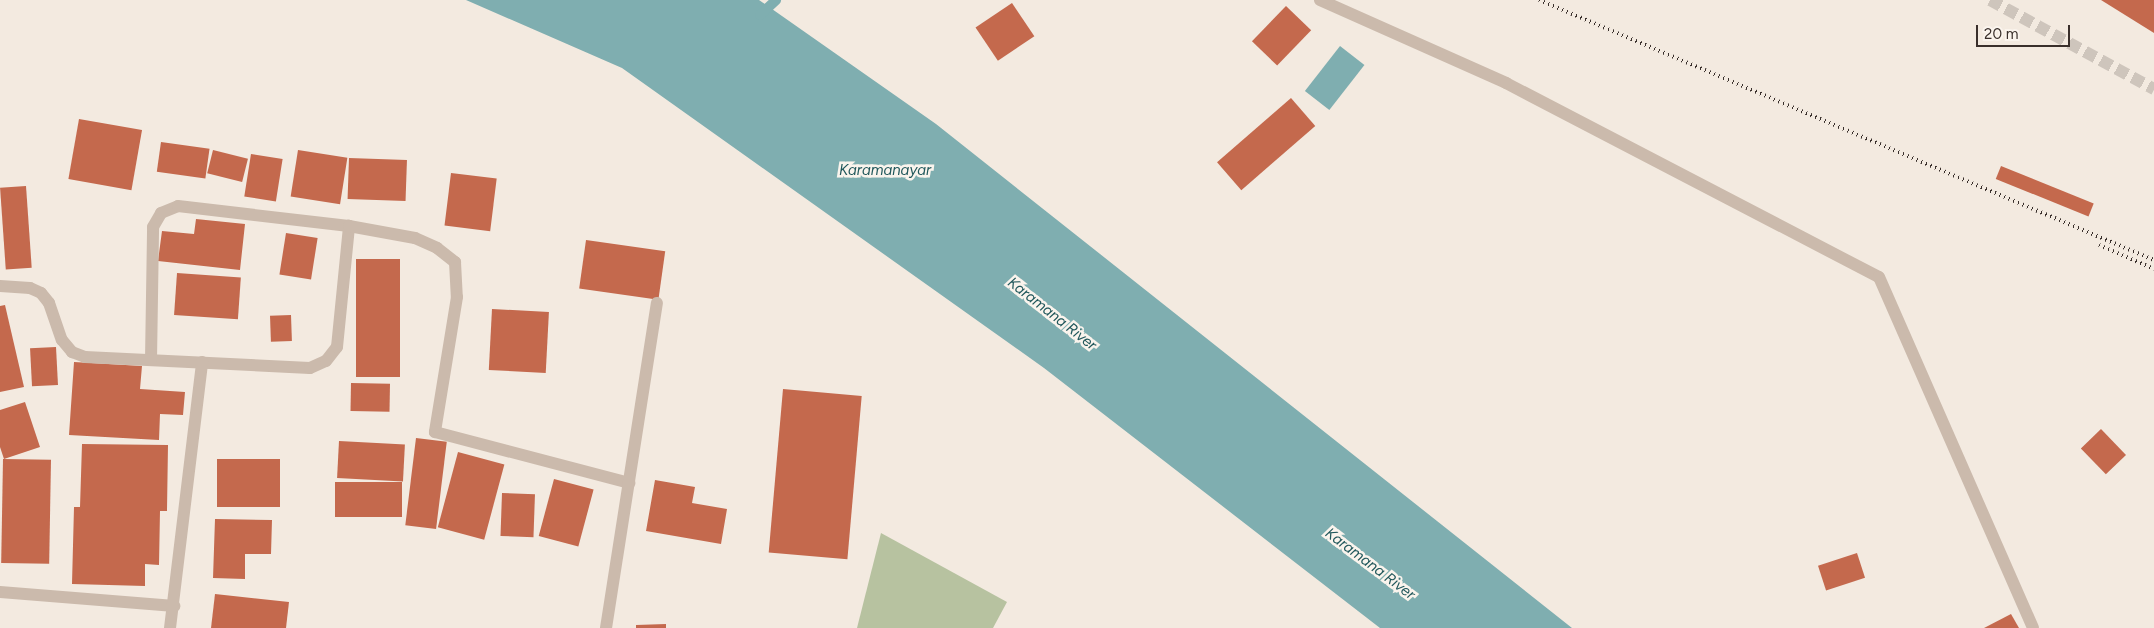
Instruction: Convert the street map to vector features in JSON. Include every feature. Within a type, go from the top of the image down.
[{"type":"street","points":[[1320,0],[1506,84],[1879,277],[2034,628]]},
{"type":"street","points":[[151,360],[153,227],[161,213],[178,206],[349,226],[415,238],[437,248],[455,262],[457,297],[435,432],[629,483]]},
{"type":"street","points":[[0,286],[30,288],[41,293],[49,303],[62,340],[72,352],[85,357],[310,368],[326,361],[337,347],[349,226]]},
{"type":"street","points":[[606,628],[657,303]]},
{"type":"street","points":[[170,628],[202,362]]},
{"type":"street","points":[[0,592],[174,606]]},
{"type":"green space","points":[[881,533],[1007,602],[993,628],[857,628]]},
{"type":"water","name":"Karamanayar","points":[[466,0],[759,0],[936,124],[1572,628],[1380,628],[1044,368],[622,68]]},
{"type":"water","points":[[1340,46],[1364,65],[1329,110],[1305,91]]},
{"type":"building","points":[[2101,0],[2154,0],[2154,33]]},
{"type":"building","points":[[1012,3],[1034,36],[998,61],[976,28]]},
{"type":"building","points":[[1286,6],[1311,30],[1277,66],[1252,41]]},
{"type":"building","points":[[1291,98],[1315,126],[1241,190],[1217,162]]},
{"type":"building","points":[[79,119],[142,130],[131,190],[68,179]]},
{"type":"building","points":[[161,142],[210,149],[205,179],[157,172]]},
{"type":"building","points":[[213,150],[248,159],[242,182],[207,173]]},
{"type":"building","points":[[298,150],[347,158],[340,204],[291,196]]},
{"type":"building","points":[[251,154],[283,159],[276,201],[244,196]]},
{"type":"building","points":[[349,158],[407,160],[406,201],[348,199]]},
{"type":"building","points":[[2001,166],[2094,203],[2088,216],[1996,179]]},
{"type":"building","points":[[451,173],[497,179],[490,231],[445,226]]},
{"type":"building","points":[[26,186],[32,268],[6,270],[0,188]]},
{"type":"building","points":[[196,219],[245,224],[240,270],[158,261],[162,231],[194,234]]},
{"type":"building","points":[[286,233],[318,238],[311,279],[279,274]]},
{"type":"building","points":[[586,240],[665,251],[658,300],[579,289]]},
{"type":"building","points":[[356,259],[400,259],[400,377],[356,377]]},
{"type":"building","points":[[177,273],[241,277],[238,319],[174,315]]},
{"type":"building","points":[[5,305],[24,387],[0,392],[0,306]]},
{"type":"building","points":[[492,309],[549,312],[546,373],[489,370]]},
{"type":"building","points":[[291,315],[292,341],[271,342],[270,316]]},
{"type":"building","points":[[56,347],[58,385],[32,386],[30,348]]},
{"type":"building","points":[[74,362],[142,366],[140,389],[185,392],[183,415],[160,414],[159,440],[69,435]]},
{"type":"building","points":[[351,383],[390,384],[390,412],[351,411]]},
{"type":"building","points":[[783,389],[862,396],[847,559],[769,552]]},
{"type":"building","points":[[25,402],[40,447],[4,459],[0,447],[0,410]]},
{"type":"building","points":[[2101,429],[2126,455],[2106,474],[2081,448]]},
{"type":"building","points":[[416,438],[447,442],[436,529],[405,525]]},
{"type":"building","points":[[339,441],[405,444],[403,481],[337,478]]},
{"type":"building","points":[[82,444],[168,445],[167,511],[160,511],[159,565],[145,564],[145,586],[72,584],[74,507],[80,507]]},
{"type":"building","points":[[458,452],[504,464],[484,540],[438,527]]},
{"type":"building","points":[[3,459],[51,460],[49,564],[1,563]]},
{"type":"building","points":[[217,459],[280,459],[280,507],[217,507]]},
{"type":"building","points":[[554,479],[594,490],[578,547],[539,536]]},
{"type":"building","points":[[655,480],[695,487],[692,503],[727,509],[721,544],[646,531]]},
{"type":"building","points":[[335,482],[402,482],[402,517],[335,517]]},
{"type":"building","points":[[502,493],[535,494],[533,537],[500,536]]},
{"type":"building","points":[[215,519],[272,520],[271,554],[245,554],[245,579],[213,578]]},
{"type":"building","points":[[1857,553],[1865,578],[1826,590],[1818,566]]},
{"type":"building","points":[[215,594],[289,602],[286,628],[211,628]]},
{"type":"building","points":[[2011,614],[2019,628],[1984,628]]},
{"type":"building","points":[[666,624],[666,628],[636,628],[636,625]]},
{"type":"waterway","points":[[760,15],[776,0]]},
{"type":"tunnel","points":[[1990,0],[2154,89]]},
{"type":"railway","points":[[1539,0],[2154,260]]},
{"type":"railway","points":[[2099,245],[2154,269]]},
{"type":"water label","name":"Karamana River","points":[[1052,314]]},
{"type":"water label","name":"Karamana River","points":[[1370,564]]}]
